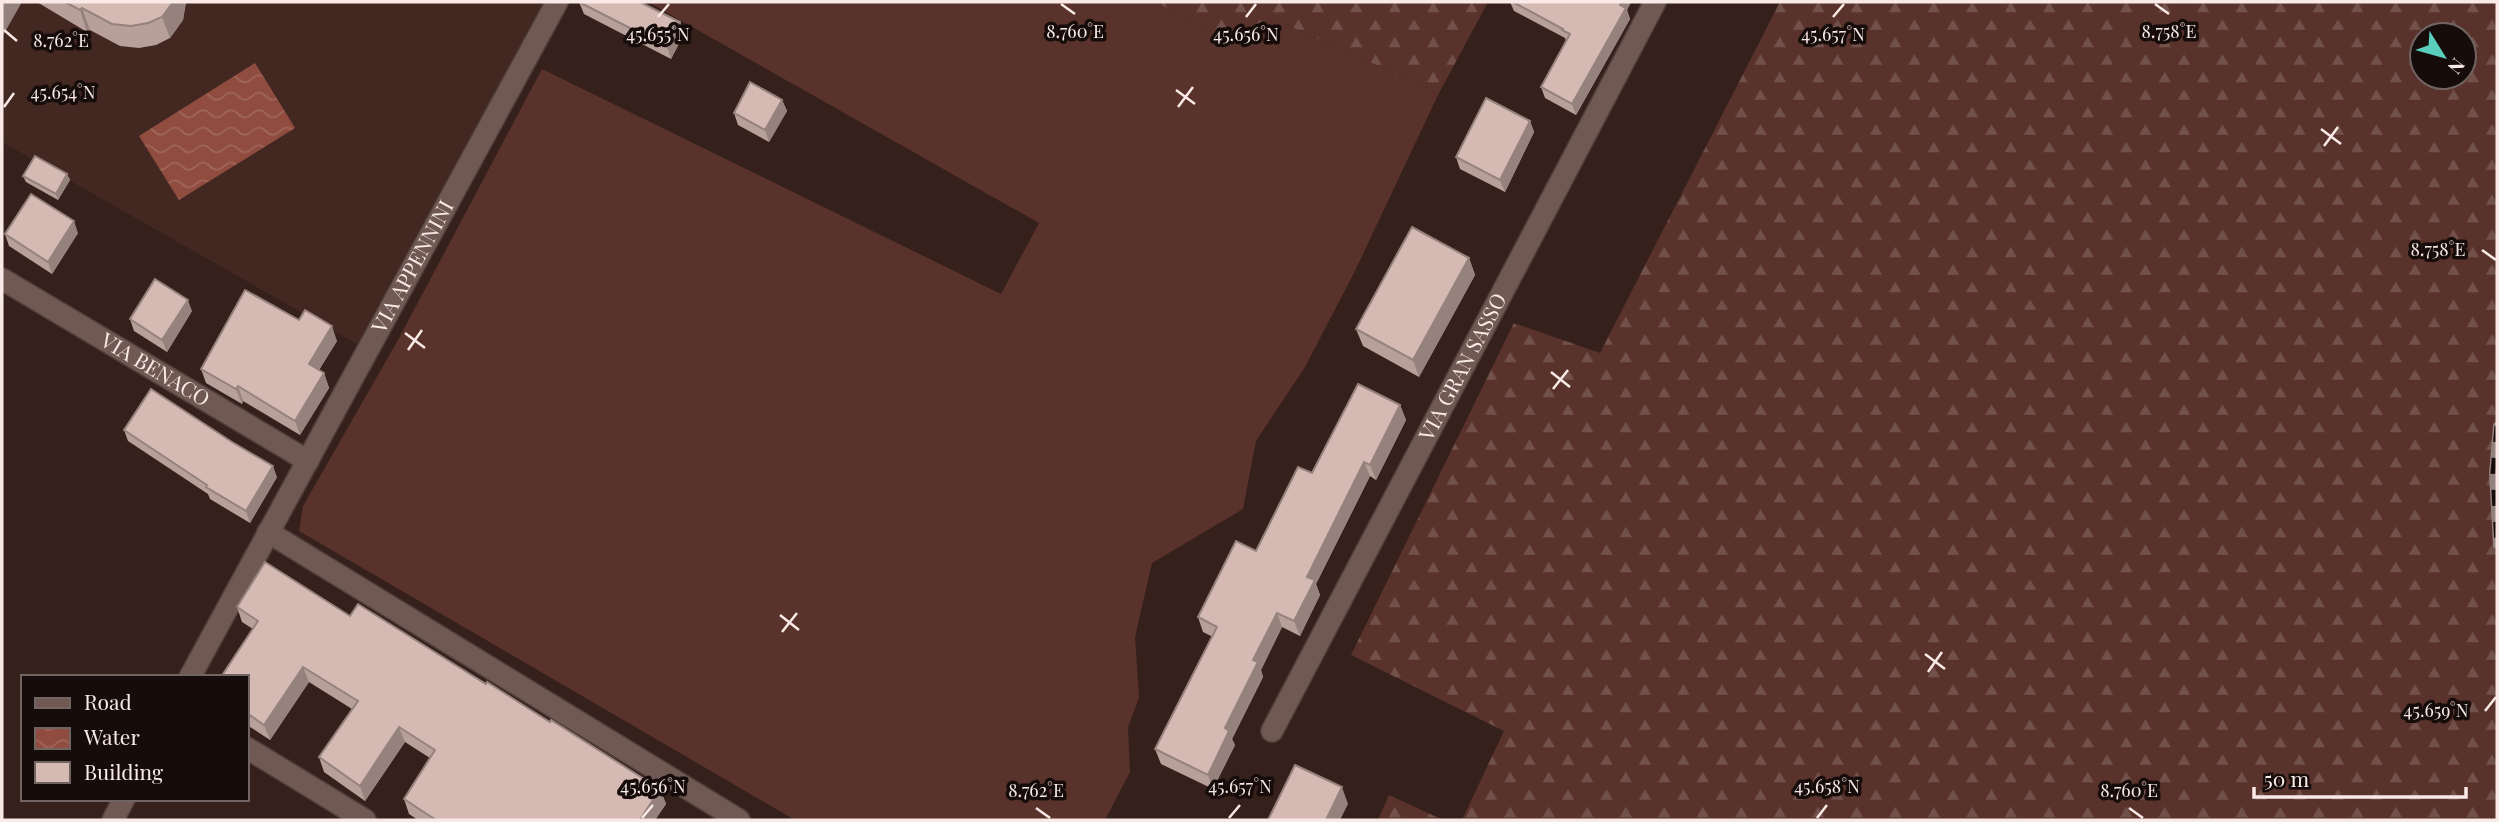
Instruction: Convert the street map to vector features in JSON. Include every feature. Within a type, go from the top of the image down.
[{"type":"street","name":"VIA APPENNINI","points":[[191,675],[557,2]]},
{"type":"street","name":"VIA GRAN SASSO","points":[[1272,731],[1655,2]]},
{"type":"street","name":"VIA BENACO","points":[[2,279],[308,461]]},
{"type":"street","points":[[268,532],[739,820]]},
{"type":"street","points":[[248,749],[365,820]]},
{"type":"street","points":[[113,820],[123,801]]},
{"type":"shaded area","points":[[2,2],[543,2],[357,344],[2,142]]},
{"type":"green space","points":[[648,2],[1156,2],[1227,40],[1276,20],[1439,93],[1354,273],[1305,367],[1256,441],[1243,509],[1152,563],[1135,637],[1139,698],[1128,727],[1130,772],[1105,820],[795,820],[299,531],[303,506],[398,340],[542,69],[1001,294],[1039,223]]},
{"type":"green space","points":[[1156,2],[1488,2],[1439,93],[1276,20],[1227,40]]},
{"type":"green space","points":[[1780,2],[2497,2],[2497,820],[1462,820],[1504,731],[1351,655],[1514,323],[1600,353]]},
{"type":"green space","points":[[1389,795],[1443,820],[1378,820]]},
{"type":"water","points":[[255,63],[295,128],[179,200],[139,136]]},
{"type":"building","points":[[65,2],[173,2],[162,17],[131,26],[112,24]]},
{"type":"building","points":[[579,2],[640,2],[680,22],[667,47]]},
{"type":"building","points":[[1513,2],[1621,2],[1620,5],[1626,8],[1572,104],[1541,87],[1570,34]]},
{"type":"building","points":[[750,82],[782,100],[765,130],[734,113]]},
{"type":"building","points":[[1486,98],[1530,121],[1500,180],[1456,157]]},
{"type":"building","points":[[35,156],[67,174],[56,194],[23,176]]},
{"type":"building","points":[[31,194],[74,221],[48,262],[5,234]]},
{"type":"building","points":[[1412,227],[1469,258],[1413,360],[1356,329]]},
{"type":"building","points":[[155,279],[188,300],[162,340],[130,319]]},
{"type":"building","points":[[245,290],[299,320],[305,310],[332,326],[309,364],[324,373],[295,421],[238,386],[236,389],[201,369]]},
{"type":"building","points":[[1358,384],[1400,405],[1370,465],[1364,462],[1307,577],[1315,580],[1294,621],[1277,613],[1253,660],[1258,662],[1225,728],[1229,731],[1208,775],[1155,749],[1217,627],[1198,617],[1236,541],[1256,551],[1298,467],[1312,473]]},
{"type":"building","points":[[151,389],[273,466],[246,511],[206,487],[207,485],[124,430]]},
{"type":"building","points":[[265,562],[350,616],[358,604],[660,789],[640,820],[436,820],[404,799],[435,750],[399,727],[360,786],[319,757],[358,701],[303,667],[264,725],[248,714],[248,675],[222,675],[258,621],[237,607]]},
{"type":"building","points":[[1295,765],[1342,787],[1326,820],[1268,820]]},
{"type":"railway","points":[[2497,426],[2493,473],[2497,545]]}]
